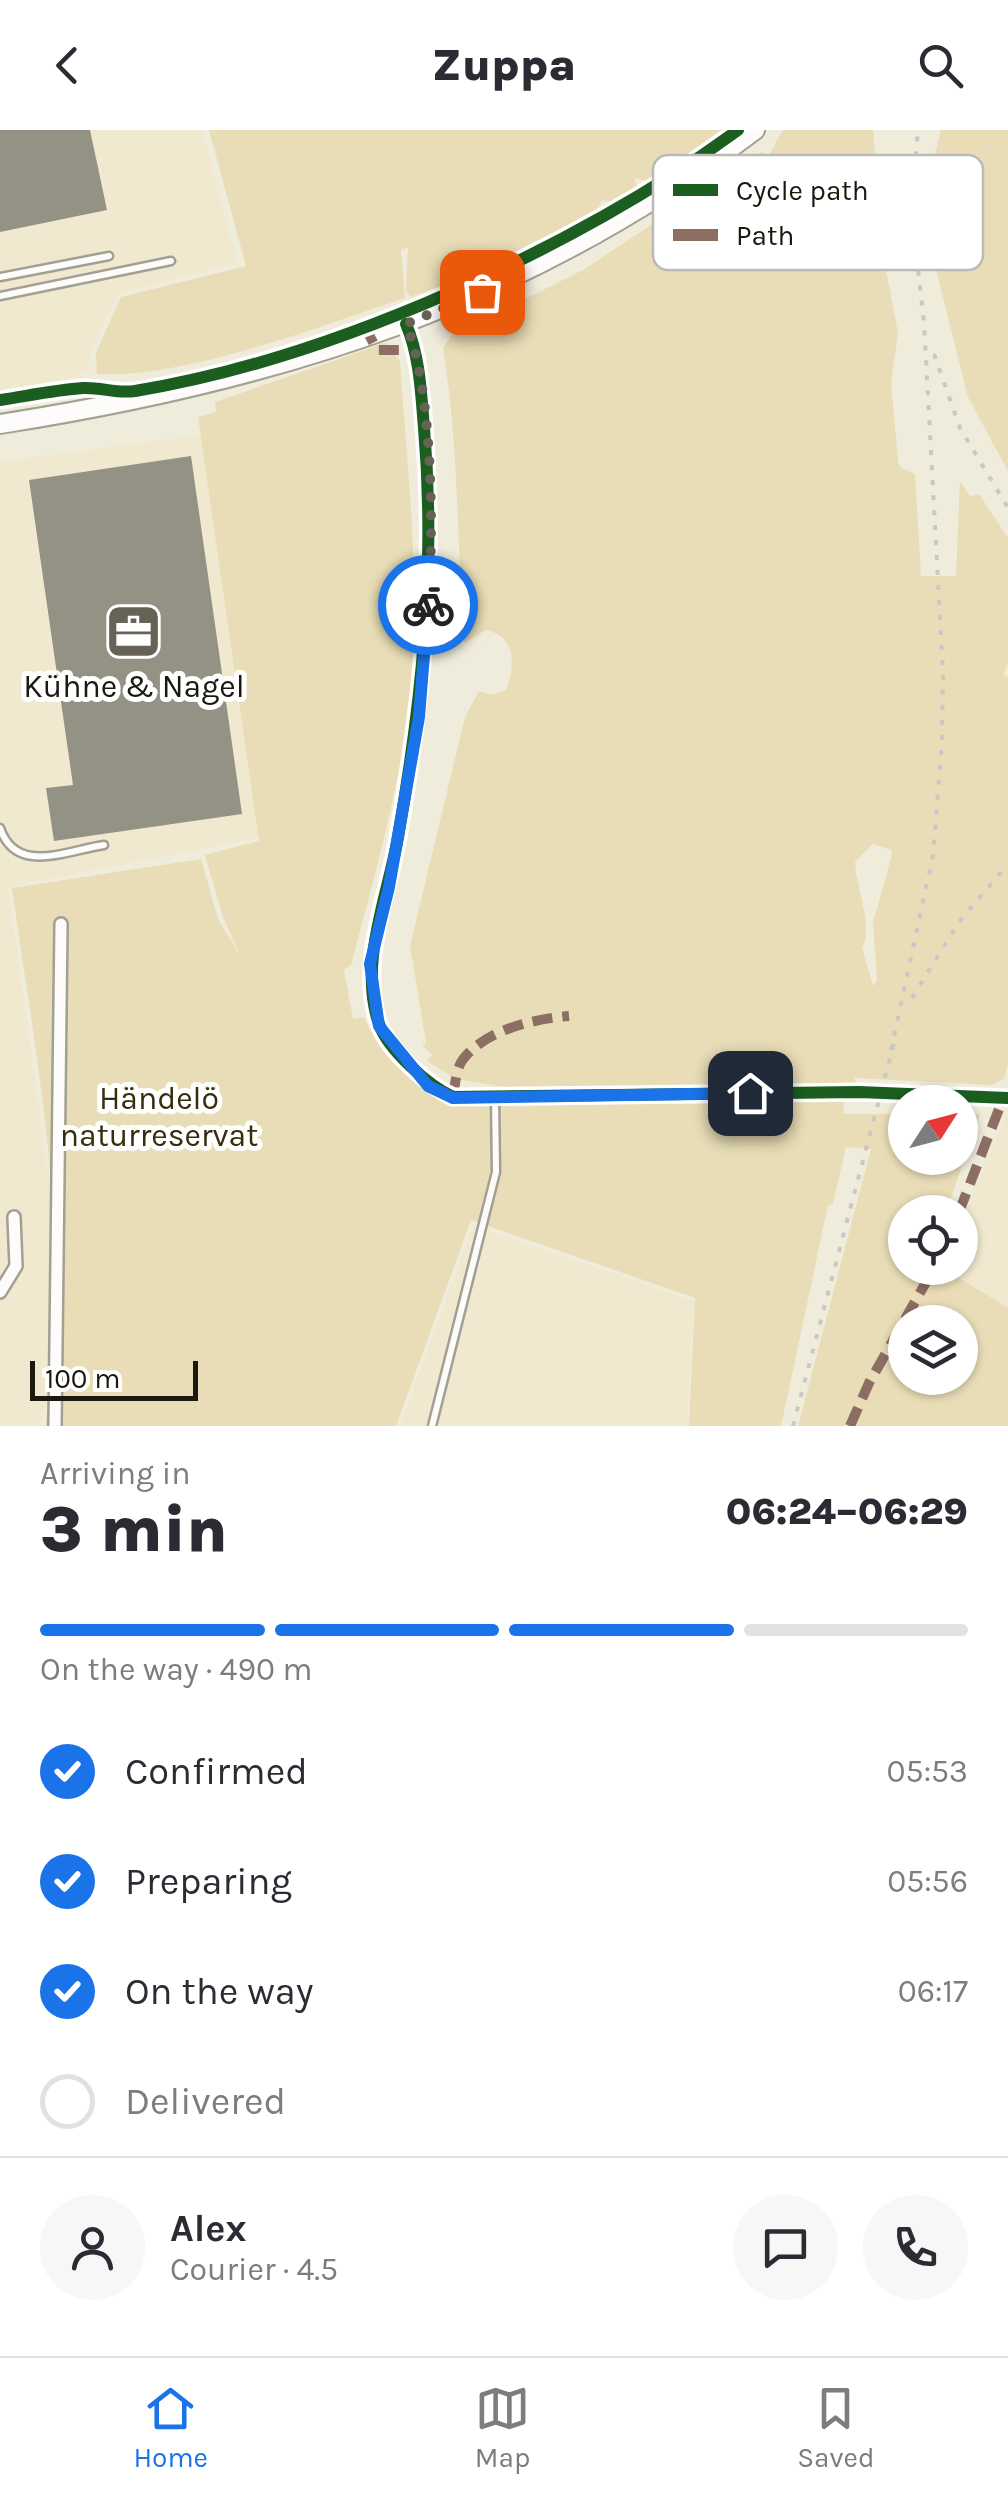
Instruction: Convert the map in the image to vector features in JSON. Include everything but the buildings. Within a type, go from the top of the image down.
[{"type":"street","points":[[716,155],[755,130]]},
{"type":"street","points":[[0,424],[200,389],[406,324],[575,246],[653,196]]},
{"type":"street","points":[[406,324],[421,390],[430,581],[419,717],[389,887],[370,964],[379,1026],[428,1086],[453,1098],[869,1092],[1008,1098]]},
{"type":"street","points":[[55,1426],[61,924]]},
{"type":"street","points":[[0,1292],[16,1266],[14,1216]]},
{"type":"lane","points":[[0,277],[109,256]]},
{"type":"lane","points":[[0,296],[171,260]]},
{"type":"lane","points":[[0,828],[10,850],[24,858],[104,845]]},
{"type":"lane","points":[[432,1426],[496,1172],[495,1097]]},
{"type":"shaded area","points":[[0,130],[202,130],[237,262],[117,294],[91,352],[88,371],[69,379],[0,390]]},
{"type":"shaded area","points":[[213,433],[275,829],[251,839],[8,887],[49,1181],[52,1367],[41,1426],[0,1426],[0,462]]},
{"type":"shaded area","points":[[1005,1117],[1008,1118],[1008,1328],[960,1285],[978,1285],[978,1195],[972,1195]]},
{"type":"shaded area","points":[[473,1226],[694,1301],[687,1426],[400,1426]]},
{"type":"green space","points":[[209,130],[722,130],[688,155],[653,155],[653,180],[649,183],[634,177],[638,190],[613,202],[602,200],[596,212],[506,262],[411,297],[406,291],[408,247],[401,250],[405,298],[211,360],[132,373],[97,374],[96,353],[121,297],[246,266]]},
{"type":"green space","points":[[783,130],[873,130],[875,155],[769,155]]},
{"type":"green space","points":[[941,130],[1008,130],[1008,471],[968,397],[936,270],[983,270],[983,155],[935,155]]},
{"type":"green space","points":[[653,224],[653,270],[886,270],[898,333],[891,382],[898,461],[900,467],[915,474],[921,576],[956,576],[960,481],[970,496],[979,494],[1008,538],[1008,664],[1003,674],[1008,677],[1008,1065],[1004,1078],[993,1085],[854,1078],[859,1088],[516,1089],[456,1079],[427,1061],[432,1055],[422,1045],[426,1043],[410,946],[465,717],[479,691],[491,695],[506,690],[512,662],[508,645],[486,630],[464,643],[455,458],[443,348],[458,325],[505,309],[585,269]],"holes":[[[873,844],[891,850],[873,922],[877,980],[873,986],[862,948],[866,930],[855,862]]]},
{"type":"green space","name":"Händelö naturreservat","points":[[385,343],[400,361],[413,548],[411,688],[388,821],[351,965],[344,970],[353,1019],[364,1017],[384,1051],[410,1077],[442,1096],[480,1107],[844,1099],[843,1114],[888,1114],[888,1175],[959,1175],[952,1195],[888,1195],[888,1285],[971,1285],[1008,1308],[1008,1426],[798,1426],[871,1149],[846,1147],[833,1204],[828,1205],[781,1426],[689,1426],[695,1298],[471,1220],[396,1426],[45,1426],[53,1359],[54,1224],[41,1089],[12,888],[201,859],[218,919],[241,957],[223,917],[205,855],[259,841],[198,417],[216,412],[215,402]]},
{"type":"railway","points":[[916,155],[918,130]]},
{"type":"railway","points":[[891,1050],[933,855],[942,742],[943,674],[918,270]]},
{"type":"railway","points":[[934,354],[960,428],[1008,508]]},
{"type":"railway","points":[[912,998],[959,922],[1008,864]]},
{"type":"railway","points":[[793,1426],[895,1039]]},
{"type":"marked path","points":[[364,325],[377,350],[415,350]]},
{"type":"marked path","points":[[453,1097],[461,1062],[474,1048],[527,1023],[569,1016]]},
{"type":"marked path","points":[[966,1195],[1006,1091]]},
{"type":"marked path","points":[[850,1426],[869,1383],[924,1285]]},
{"type":"cycle path","points":[[702,155],[738,130]]},
{"type":"cycle path","points":[[0,400],[83,388],[135,391],[289,353],[450,293],[529,256],[653,187]]},
{"type":"cycle path","points":[[406,324],[417,362],[422,402],[427,583],[420,684],[406,786],[373,954],[373,1001],[379,1024],[391,1045],[421,1076],[453,1097],[859,1092],[1008,1098]]},
{"type":"way so far","points":[[428,605],[421,390],[416,350],[406,324],[482,292]]},
{"type":"place","name":"Kühne & Nagel","points":[[134,632]]},
{"type":"route","points":[[428,605],[419,717],[389,887],[370,964],[379,1026],[428,1086],[453,1098],[750,1093]]}]
